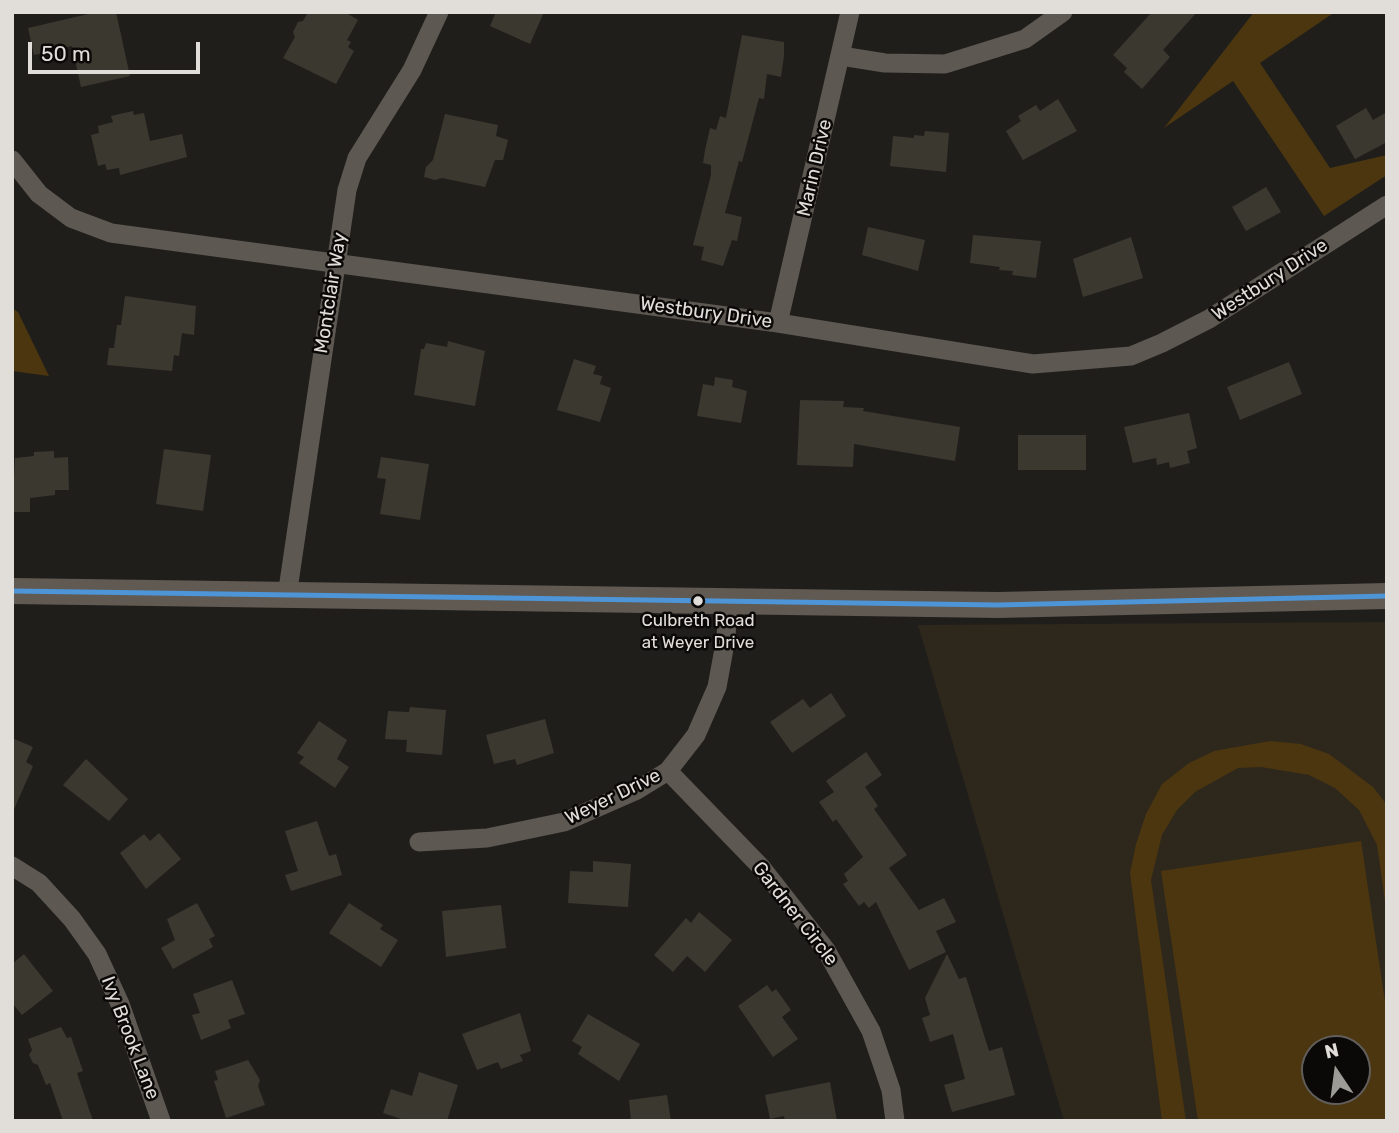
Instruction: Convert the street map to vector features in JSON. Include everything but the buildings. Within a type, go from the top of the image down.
[{"type":"street","name":"Montclair Way","points":[[287,596],[347,190],[357,158],[412,70],[439,12]]},
{"type":"street","name":"Marin Drive","points":[[778,323],[850,12]]},
{"type":"street","points":[[841,56],[885,63],[945,64],[1025,39],[1063,12]]},
{"type":"street","name":"Westbury Drive","points":[[12,160],[39,194],[71,218],[111,233],[778,323],[1033,364],[1131,356],[1209,319],[1387,205]]},
{"type":"street","points":[[12,591],[728,603],[998,604],[1387,596]]},
{"type":"street","name":"Weyer Drive","points":[[419,842],[488,838],[564,822],[637,790],[668,771],[696,735],[717,687],[726,638],[728,603]]},
{"type":"street","name":"Gardner Circle","points":[[668,771],[761,867],[826,950],[870,1031],[891,1090],[895,1121]]},
{"type":"street","name":"Ivy Brook Lane","points":[[12,866],[38,883],[72,919],[97,954],[120,1004],[161,1121]]},
{"type":"shaded area","points":[[1254,12],[1335,12],[1260,63],[1330,168],[1387,155],[1387,175],[1324,216],[1233,81],[1164,128]]},
{"type":"shaded area","points":[[12,308],[18,312],[49,376],[12,371]]},
{"type":"shaded area","points":[[1387,622],[1387,1121],[1064,1121],[918,625]]},
{"type":"shaded area","points":[[1270,741],[1301,744],[1329,754],[1373,787],[1387,805],[1387,915],[1377,845],[1359,810],[1335,788],[1309,775],[1261,767],[1238,768],[1195,792],[1177,810],[1162,835],[1151,880],[1186,1121],[1162,1121],[1130,873],[1136,844],[1146,814],[1162,784],[1189,763],[1214,751]]},
{"type":"shaded area","points":[[1361,841],[1387,1015],[1387,1121],[1198,1121],[1161,871]]},
{"type":"transit line","points":[[12,591],[998,605],[1387,596]]},
{"type":"place","name":"Culbreth Road at Weyer Drive","points":[[698,601]]}]
